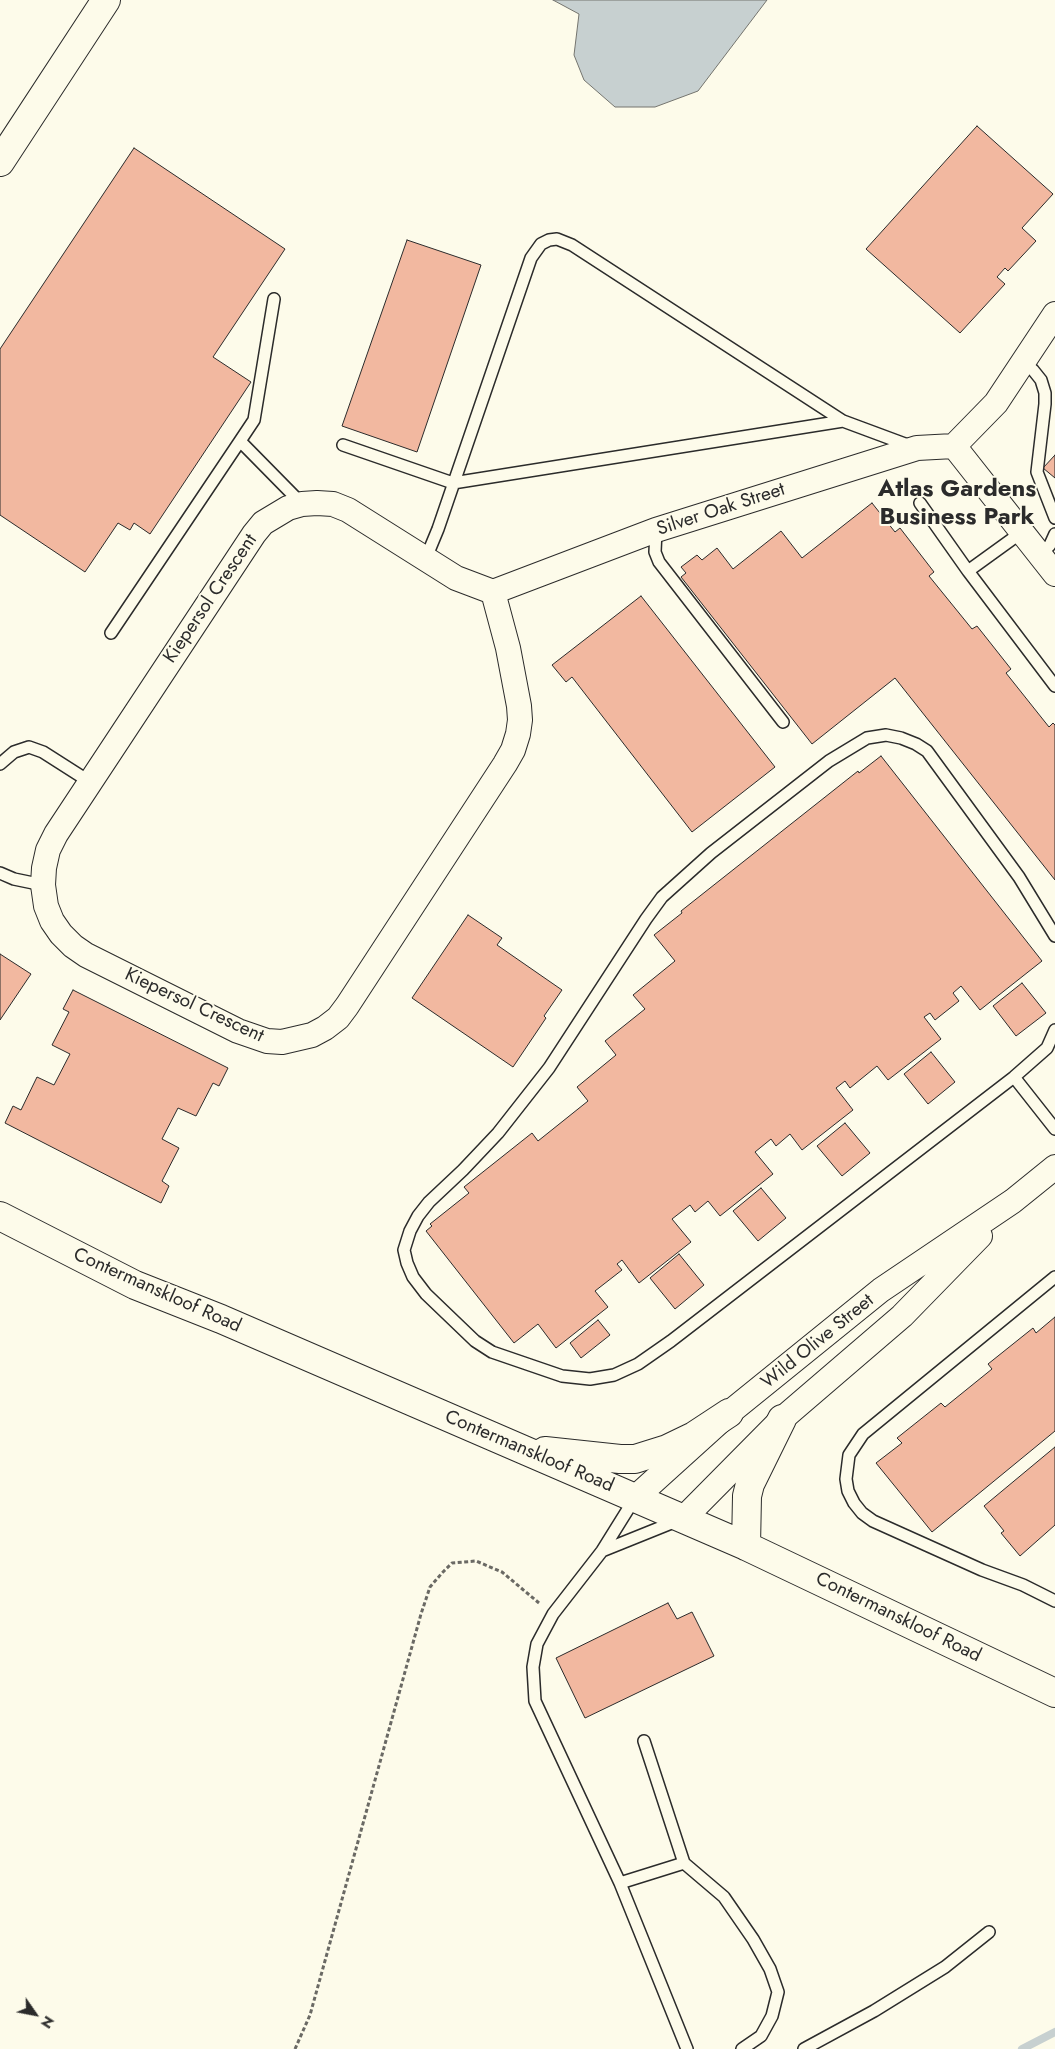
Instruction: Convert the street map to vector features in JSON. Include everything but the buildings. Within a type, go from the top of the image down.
[{"type":"street","points":[[0,162],[106,0]]},
{"type":"street","points":[[1055,314],[996,403],[954,446],[1055,574]]},
{"type":"street","name":"Silver Oak Street","points":[[493,592],[656,530],[917,448],[954,446]]},
{"type":"street","name":"Kiepersol Crescent","points":[[302,504],[333,504],[348,510],[426,558],[456,578],[493,592],[508,648],[519,706],[518,734],[513,750],[338,1018],[326,1028],[297,1040],[267,1041],[252,1037],[86,955],[73,946],[52,921],[46,906],[42,885],[48,850],[56,834],[90,782],[263,523],[275,514],[302,504]]},
{"type":"street","name":"Wild Olive Street","points":[[635,1498],[735,1409],[881,1290],[1053,1172]]},
{"type":"street","name":"Wild Olive Street","points":[[683,1519],[774,1426],[902,1316],[1013,1201]]},
{"type":"street","name":"Contermanskloof Road","points":[[0,1216],[135,1285],[230,1323],[746,1546],[1055,1694]]},
{"type":"street","points":[[521,1449],[635,1459],[676,1444],[735,1409],[774,1426],[750,1484],[747,1496],[746,1546]]},
{"type":"lane","points":[[426,558],[438,529],[531,258],[542,244],[549,240],[557,239],[572,246],[843,421],[917,448]]},
{"type":"lane","points":[[111,633],[254,420],[274,299]]},
{"type":"lane","points":[[1023,362],[1037,375],[1045,393],[1037,472],[1055,518]]},
{"type":"lane","points":[[343,445],[453,483],[843,421]]},
{"type":"lane","points":[[240,441],[302,504]]},
{"type":"lane","points":[[920,503],[968,571],[1051,672],[1055,686]]},
{"type":"lane","points":[[656,530],[655,552],[659,562],[783,722]]},
{"type":"lane","points":[[968,571],[1022,532]]},
{"type":"lane","points":[[1040,555],[1050,545],[1055,534]]},
{"type":"lane","points":[[1055,936],[1019,878],[927,751],[901,738],[886,735],[867,738],[829,761],[711,852],[662,897],[550,1068],[498,1132],[463,1170],[428,1202],[418,1216],[410,1231],[404,1250],[406,1262],[413,1277],[426,1294],[475,1341],[492,1352],[513,1361],[562,1376],[590,1378],[614,1375],[638,1364],[671,1341],[1014,1077],[1047,1048],[1055,1030]]},
{"type":"lane","points":[[0,764],[14,752],[30,747],[43,752],[90,782]]},
{"type":"lane","points":[[0,873],[14,879],[42,885]]},
{"type":"lane","points":[[1014,1077],[1055,1129]]},
{"type":"lane","points":[[1055,1277],[863,1434],[850,1454],[846,1478],[848,1491],[854,1502],[862,1513],[873,1521],[982,1570],[1023,1585],[1055,1601]]},
{"type":"lane","points":[[635,1498],[602,1551],[553,1614],[537,1644],[533,1667],[535,1701],[620,1883],[687,2049]]},
{"type":"lane","points":[[602,1551],[683,1519]]},
{"type":"lane","points":[[644,1740],[684,1863],[724,1897],[753,1939],[770,1969],[778,1992],[772,2016],[761,2036],[742,2049]]},
{"type":"lane","points":[[620,1883],[684,1863]]},
{"type":"lane","points":[[804,2049],[874,2011],[945,1967],[990,1932]]},
{"type":"path","points":[[295,2049],[310,2015],[430,1587],[452,1564],[476,1561],[502,1572],[553,1614]]},
{"type":"shaded area","points":[[553,0],[767,0],[698,91],[655,107],[615,107],[584,80],[574,55],[579,14]]},
{"type":"waterway","points":[[1022,2049],[1055,2032]]},
{"type":"district","name":"Atlas Gardens Business Park","points":[[957,504]]}]
